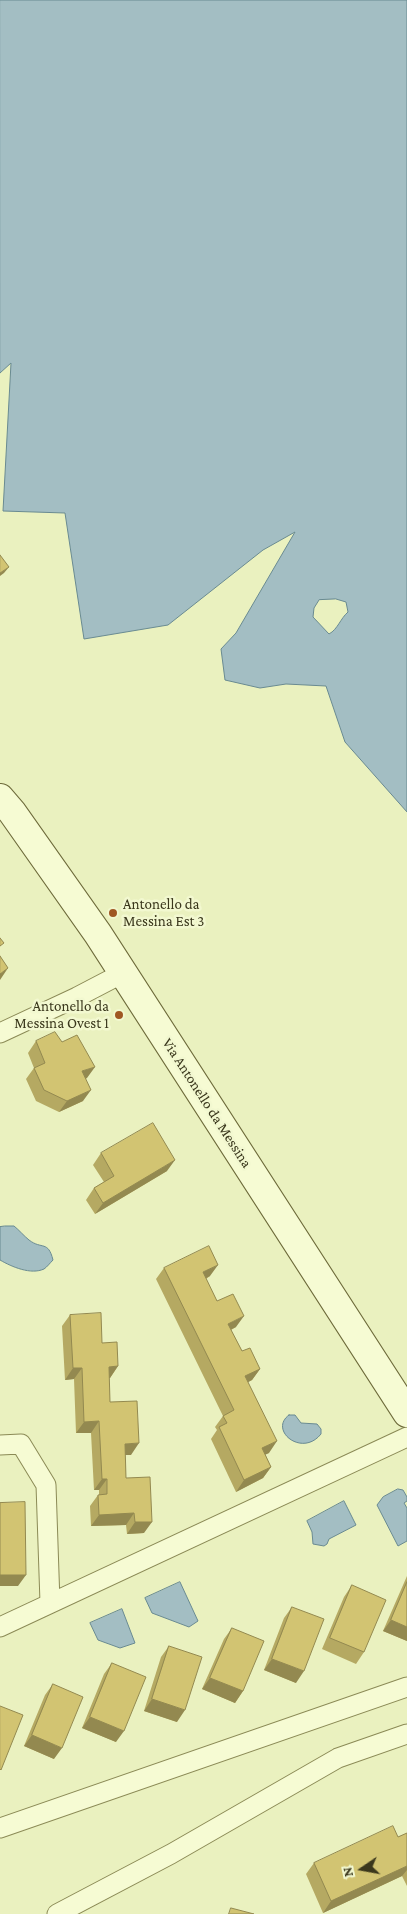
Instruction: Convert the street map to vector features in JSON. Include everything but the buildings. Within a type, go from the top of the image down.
[{"type":"main road","name":"Via Antonello da Messina","points":[[0,798],[12,812],[98,934],[407,1413]]},
{"type":"lane","points":[[0,1033],[123,973]]},
{"type":"lane","points":[[0,1626],[407,1437]]},
{"type":"lane","points":[[0,1445],[21,1444],[46,1485],[50,1603]]},
{"type":"lane","points":[[0,1828],[407,1687]]},
{"type":"lane","points":[[57,1914],[171,1854],[338,1758],[407,1734]]},
{"type":"water","points":[[0,0],[407,0],[407,812],[345,742],[326,686],[286,684],[260,688],[225,680],[221,649],[236,633],[295,532],[263,550],[168,625],[84,639],[65,513],[3,511],[11,363],[0,373]],"holes":[[[336,599],[346,602],[348,612],[329,634],[313,617],[314,608],[319,600]]]},
{"type":"water","points":[[14,1226],[29,1240],[47,1248],[53,1260],[44,1269],[28,1271],[16,1268],[0,1260],[0,1227]]},
{"type":"water","points":[[289,1415],[295,1415],[301,1423],[317,1424],[321,1429],[321,1434],[313,1441],[305,1443],[290,1439],[282,1428],[284,1421]]},
{"type":"water","points":[[398,1489],[403,1490],[407,1497],[407,1501],[404,1503],[407,1508],[407,1541],[398,1546],[377,1505],[383,1497]]},
{"type":"water","points":[[344,1501],[356,1525],[329,1539],[324,1546],[313,1544],[312,1532],[307,1521]]},
{"type":"water","points":[[180,1582],[198,1621],[189,1627],[152,1613],[145,1598]]},
{"type":"water","points":[[122,1609],[135,1643],[120,1648],[98,1640],[90,1623]]},
{"type":"place","name":"Antonello da Messina Est 3","points":[[113,913]]},
{"type":"place","name":"Antonello da Messina Ovest 1","points":[[119,1015]]}]
